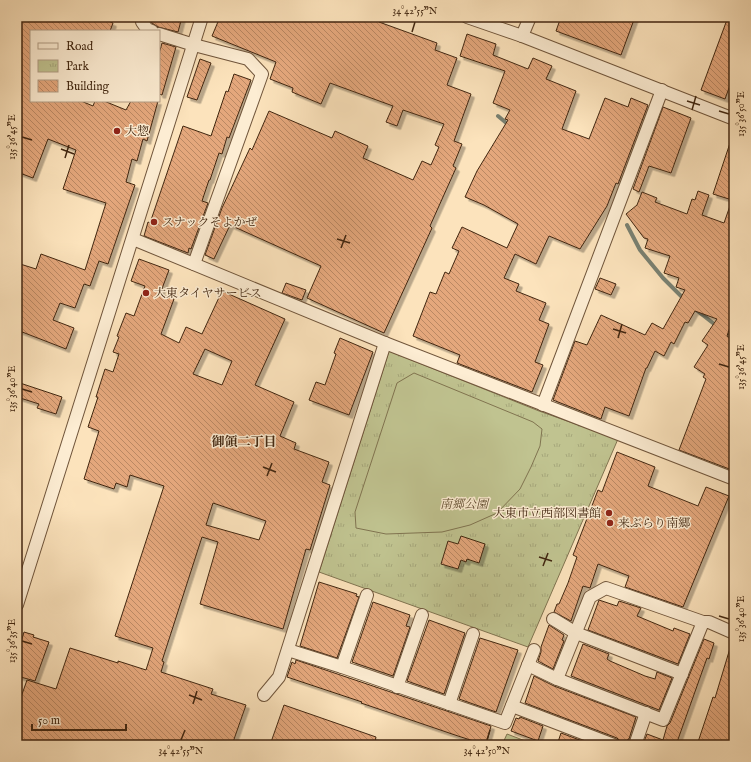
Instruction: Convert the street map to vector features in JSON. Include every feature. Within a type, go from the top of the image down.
[{"type":"street","points":[[142,17],[142,22],[150,30]]},
{"type":"street","points":[[17,605],[202,17]]},
{"type":"street","points":[[467,17],[522,36],[662,90],[734,120]]},
{"type":"street","points":[[522,36],[530,17]]},
{"type":"street","points":[[160,34],[248,59],[262,74],[194,264]]},
{"type":"street","points":[[544,405],[662,90]]},
{"type":"street","points":[[133,239],[385,343],[734,479]]},
{"type":"street","points":[[264,695],[279,677],[385,343]]},
{"type":"street","points":[[557,679],[590,598],[606,588],[703,622],[709,622],[734,633]]},
{"type":"street","points":[[342,667],[368,595]]},
{"type":"street","points":[[397,686],[422,615]]},
{"type":"street","points":[[553,618],[576,633],[682,674]]},
{"type":"street","points":[[528,665],[557,679],[663,720],[703,622]]},
{"type":"street","points":[[449,704],[473,634]]},
{"type":"street","points":[[288,650],[505,723],[534,650]]},
{"type":"street","points":[[512,706],[614,745]]},
{"type":"street","points":[[635,745],[646,713]]},
{"type":"green space","name":"南郷公園","points":[[389,351],[539,411],[618,439],[528,647],[319,572]]},
{"type":"green space","points":[[414,373],[533,422],[542,429],[540,446],[520,489],[497,513],[470,525],[442,532],[386,534],[356,528],[355,512],[397,383]]},
{"type":"green space","points":[[507,734],[536,745],[502,745]]},
{"type":"building","points":[[21,17],[99,17],[113,23],[110,30],[30,30],[30,102],[83,102],[93,106],[95,102],[106,102],[126,110],[130,102],[158,102],[147,141],[143,139],[137,161],[132,159],[126,182],[135,185],[108,264],[99,261],[90,286],[84,284],[75,308],[60,303],[53,320],[74,328],[66,349],[17,330],[17,263],[36,269],[41,254],[85,270],[106,203],[63,189],[76,150],[48,139],[33,178],[17,172],[17,25]]},
{"type":"building","points":[[151,17],[182,17],[178,32],[158,27],[152,23],[150,20]]},
{"type":"building","points":[[220,17],[380,17],[379,22],[437,43],[435,50],[457,58],[447,85],[471,94],[454,141],[462,144],[453,166],[456,168],[430,226],[432,228],[384,333],[307,298],[321,266],[230,225],[214,259],[205,255],[222,208],[250,148],[252,150],[269,111],[332,138],[335,131],[368,146],[363,158],[413,180],[422,161],[431,165],[439,147],[435,145],[444,124],[403,110],[397,126],[386,122],[393,106],[330,83],[321,104],[292,92],[293,88],[270,79],[276,62],[212,36]]},
{"type":"building","points":[[561,17],[635,17],[621,55],[556,31]]},
{"type":"building","points":[[728,17],[734,17],[734,74],[725,99],[701,90]]},
{"type":"building","points":[[467,34],[496,44],[493,55],[528,69],[533,58],[552,66],[546,79],[576,91],[562,129],[589,139],[605,98],[628,107],[631,98],[648,105],[618,184],[616,183],[607,206],[580,249],[549,236],[536,264],[515,254],[504,278],[519,284],[516,291],[546,303],[539,320],[549,324],[535,362],[543,365],[532,392],[457,363],[460,355],[413,336],[430,292],[436,294],[445,272],[449,274],[459,251],[452,248],[462,227],[507,248],[518,224],[484,205],[465,197],[477,171],[508,120],[505,119],[510,110],[493,103],[505,71],[460,56]]},
{"type":"building","points":[[162,43],[176,47],[162,95],[160,94],[160,50]]},
{"type":"building","points":[[200,59],[211,63],[197,100],[187,97]]},
{"type":"building","points":[[234,74],[251,80],[229,138],[227,137],[222,154],[219,153],[209,180],[202,201],[208,203],[191,249],[189,248],[188,253],[144,236],[148,222],[150,223],[183,126],[211,136],[226,91],[228,92]]},
{"type":"building","points":[[663,107],[691,118],[671,173],[649,166],[639,192],[633,189]]},
{"type":"building","points":[[732,137],[734,137],[734,292],[730,304],[734,305],[734,315],[727,336],[734,341],[734,465],[732,470],[679,450],[706,379],[703,377],[705,374],[694,367],[708,345],[702,341],[717,319],[695,311],[688,323],[685,322],[674,344],[671,342],[664,356],[655,351],[646,368],[629,416],[605,407],[601,419],[553,400],[575,341],[587,345],[601,315],[645,335],[652,323],[663,329],[685,290],[676,287],[679,278],[664,273],[670,256],[645,248],[648,239],[644,238],[626,214],[637,205],[642,192],[657,198],[655,202],[687,214],[692,199],[695,200],[698,191],[709,195],[702,215],[724,223],[732,200],[713,194]]},
{"type":"building","points":[[139,259],[169,270],[160,294],[174,299],[161,334],[179,343],[186,327],[202,334],[222,291],[285,319],[255,385],[294,402],[280,436],[296,443],[294,449],[329,462],[322,482],[330,485],[310,550],[306,549],[283,629],[200,604],[218,542],[202,537],[162,661],[164,662],[161,672],[213,689],[211,694],[246,705],[232,745],[17,745],[17,700],[20,700],[27,680],[56,689],[70,648],[146,670],[153,648],[115,636],[164,486],[130,475],[127,487],[116,483],[114,489],[84,479],[99,431],[88,427],[98,397],[96,397],[105,369],[113,372],[119,354],[113,352],[119,337],[117,336],[126,313],[134,316],[145,286],[131,281]],"holes":[[[205,349],[232,361],[222,385],[193,374]],[[213,503],[266,521],[259,540],[206,525]]]},
{"type":"building","points":[[600,278],[616,284],[611,295],[595,289]]},
{"type":"building","points":[[286,283],[306,290],[302,300],[282,293]]},
{"type":"building","points":[[340,338],[373,352],[349,415],[309,400],[316,382],[325,385]]},
{"type":"building","points":[[17,382],[62,397],[56,414],[37,408],[39,404],[17,397]]},
{"type":"building","points":[[617,452],[655,467],[648,486],[698,506],[706,487],[729,496],[683,607],[625,587],[629,576],[598,564],[590,588],[583,586],[571,621],[554,612],[568,583],[577,557],[573,555],[598,490],[602,492]]},
{"type":"building","points":[[461,536],[485,544],[479,563],[467,559],[466,562],[461,560],[458,569],[441,564],[448,541],[458,544]]},
{"type":"building","points":[[319,582],[357,594],[356,596],[359,597],[337,658],[300,646]]},
{"type":"building","points":[[599,600],[617,606],[619,601],[641,608],[637,616],[673,631],[674,628],[690,634],[678,664],[588,630]]},
{"type":"building","points":[[373,602],[410,615],[406,626],[410,627],[393,676],[352,662]]},
{"type":"building","points":[[429,620],[465,633],[444,694],[407,681]]},
{"type":"building","points":[[549,625],[564,635],[562,640],[564,641],[553,669],[538,661],[541,647]]},
{"type":"building","points":[[24,632],[34,635],[33,637],[49,642],[35,681],[17,676],[17,656]]},
{"type":"building","points":[[480,638],[518,650],[496,712],[459,699]]},
{"type":"building","points":[[704,639],[714,643],[709,659],[707,658],[676,745],[643,744],[647,734],[663,740],[667,726],[670,723]]},
{"type":"building","points":[[583,644],[609,654],[607,659],[610,661],[645,676],[655,679],[657,672],[672,678],[659,710],[571,676]]},
{"type":"building","points":[[731,645],[734,645],[734,736],[731,745],[697,745],[713,697],[715,698]]},
{"type":"building","points":[[296,660],[491,726],[486,745],[287,677],[292,662],[295,664]]},
{"type":"building","points":[[534,676],[554,686],[636,717],[626,745],[621,745],[617,738],[525,703]]},
{"type":"building","points":[[284,705],[376,737],[374,745],[270,745]]},
{"type":"building","points":[[520,717],[543,726],[538,741],[511,731],[516,718],[519,719]]},
{"type":"building","points":[[561,733],[593,745],[557,745]]},
{"type":"waterway","points":[[498,116],[510,126]]},
{"type":"waterway","points":[[627,225],[640,250],[663,278],[684,299]]},
{"type":"waterway","points":[[695,309],[718,327]]},
{"type":"waterway","points":[[724,330],[734,336]]},
{"type":"place","name":"大惣","points":[[117,131]]},
{"type":"place","name":"スナックそよかぜ","points":[[154,222]]},
{"type":"place","name":"大東タイヤサービス","points":[[146,293]]},
{"type":"place","name":"大東市立西部図書館","points":[[609,513]]},
{"type":"place","name":"来ぶらり南郷","points":[[610,523]]},
{"type":"district","name":"御領二丁目","points":[[244,441]]}]
